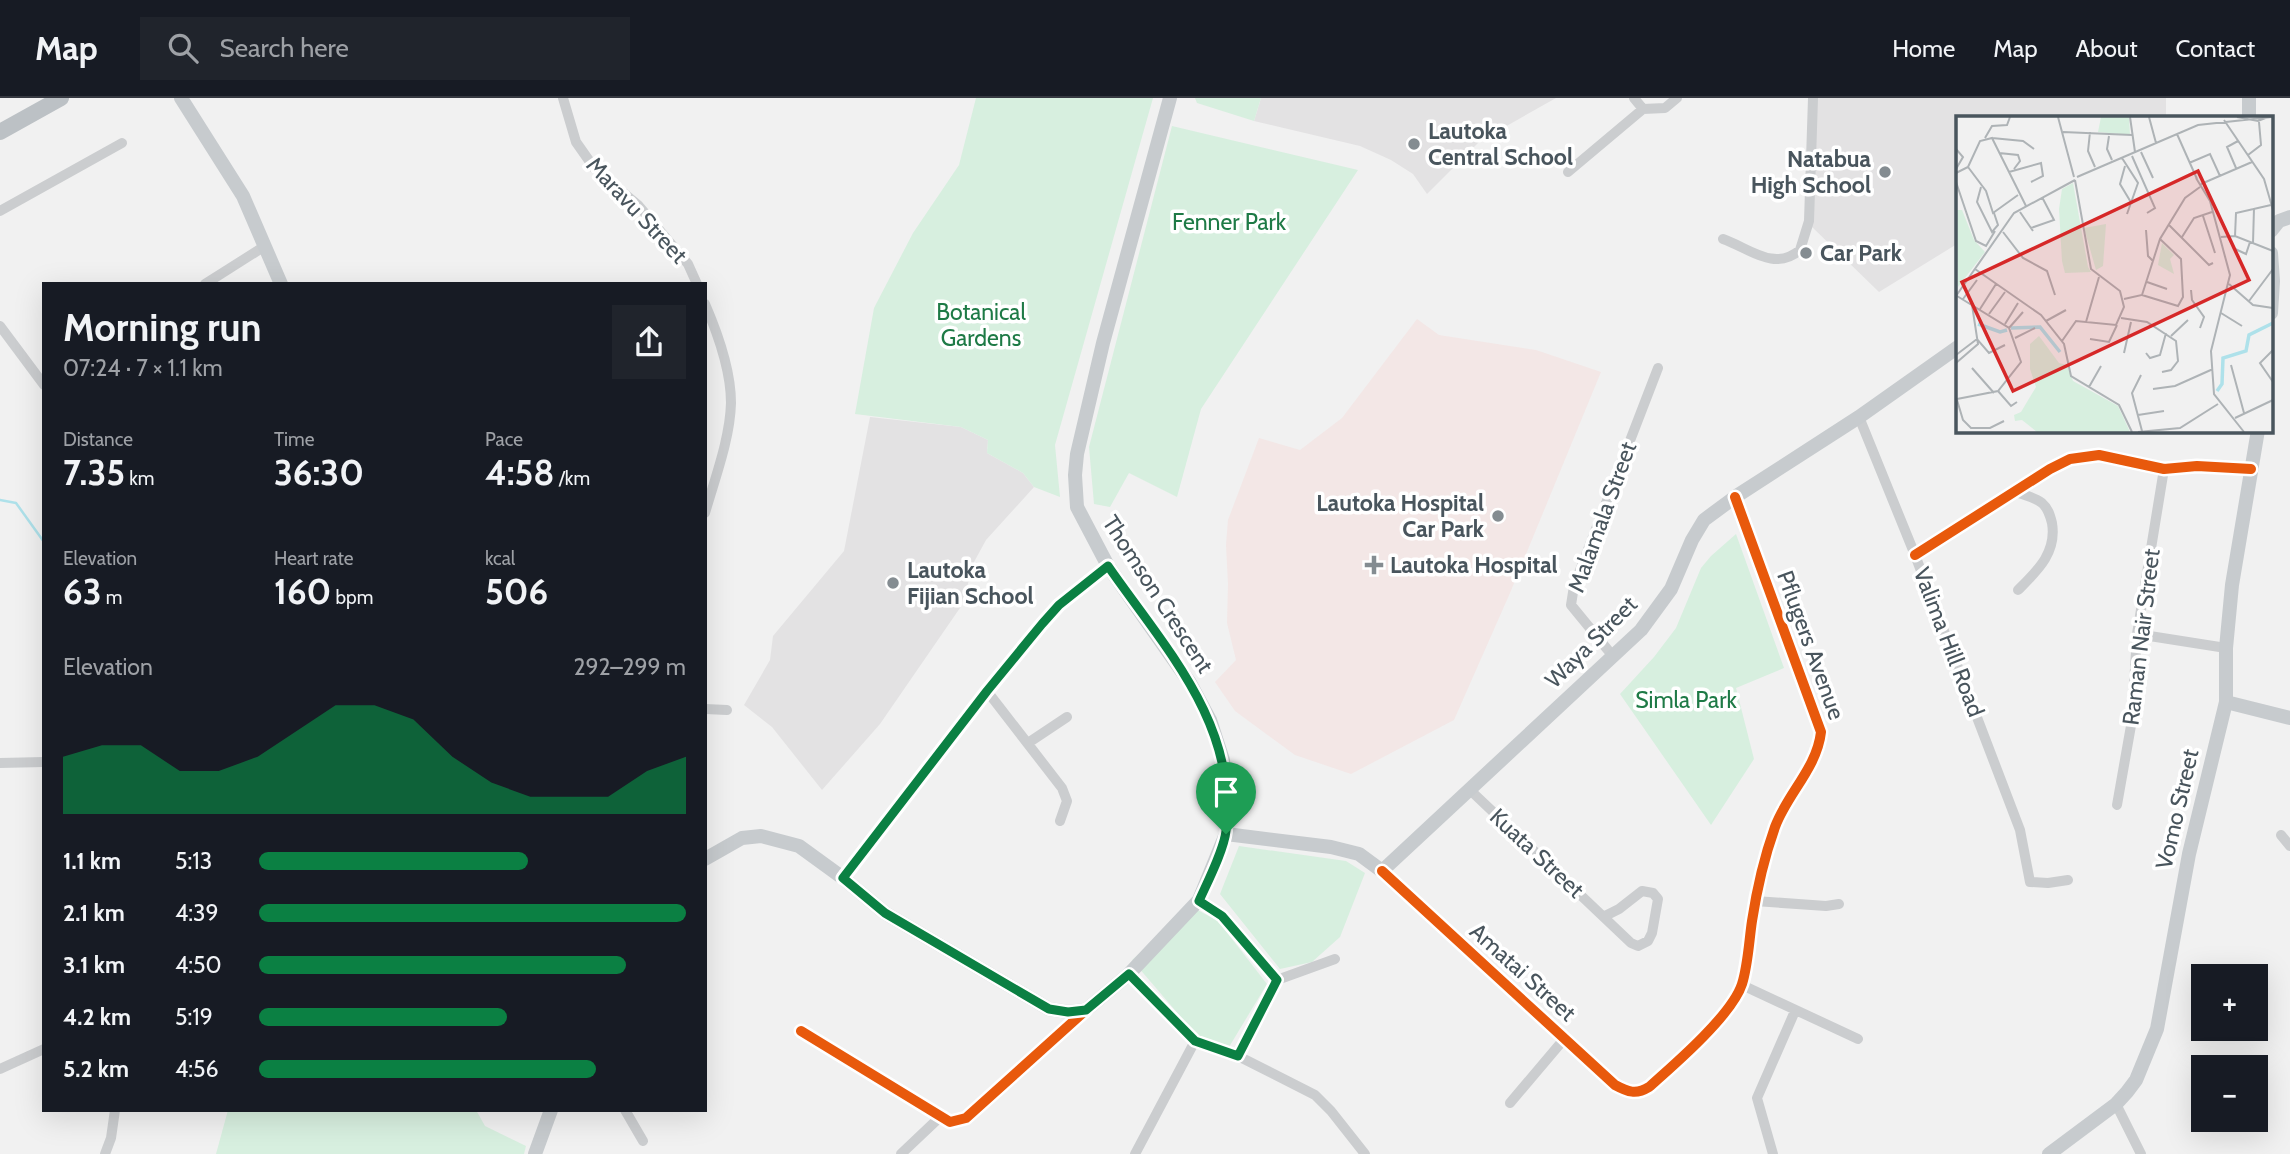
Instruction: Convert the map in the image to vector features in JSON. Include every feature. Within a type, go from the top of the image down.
[{"type":"highway","points":[[0,132],[61,98]]},
{"type":"main road","points":[[181,98],[243,196],[280,282]]},
{"type":"main road","name":"Thomson Crescent","points":[[1086,1010],[1129,974],[1199,901],[1226,834],[1223,760],[1210,720],[1190,683],[1108,566],[1077,507],[1077,454],[1103,343],[1170,98]]},
{"type":"main road","points":[[2249,98],[2249,116]]},
{"type":"main road","points":[[2272,211],[2290,215]]},
{"type":"main road","points":[[2272,230],[2278,221],[2290,215]]},
{"type":"main road","points":[[2272,267],[2272,297]]},
{"type":"main road","name":"Waya Street","points":[[1382,871],[1641,630],[1671,589],[1692,540],[1704,520],[1735,496],[1859,417],[1956,348]]},
{"type":"main road","name":"Vomo Street","points":[[2049,1154],[2116,1104],[2136,1080],[2157,1029],[2189,854],[2226,702],[2232,585],[2258,432]]},
{"type":"main road","points":[[2226,702],[2290,718]]},
{"type":"main road","name":"Amatai Street","points":[[1226,834],[1331,847],[1359,854],[1382,871]]},
{"type":"main road","points":[[707,858],[742,838],[761,836],[799,846],[885,913],[1049,1009],[1068,1012],[1086,1010]]},
{"type":"main road","points":[[535,1154],[550,1112]]},
{"type":"street","name":"Maravu Street","points":[[563,98],[576,142],[595,169],[646,214],[688,264],[696,282]]},
{"type":"street","points":[[1634,98],[1643,109]]},
{"type":"street","points":[[1568,172],[1643,109],[1665,108],[1677,98]]},
{"type":"street","points":[[1723,239],[1768,259],[1784,259],[1800,250],[1810,220],[1813,98]]},
{"type":"street","points":[[0,211],[122,143]]},
{"type":"street","points":[[208,282],[265,246]]},
{"type":"street","points":[[707,309],[715,327],[728,376],[731,401],[729,422],[707,505]]},
{"type":"street","points":[[0,326],[42,382]]},
{"type":"street","name":"Malamala Street","points":[[1612,655],[1571,605],[1574,586],[1658,368]]},
{"type":"street","name":"Valima Hill Road","points":[[1859,417],[2020,830],[2030,882],[2068,880]]},
{"type":"street","points":[[1915,555],[2070,459],[2099,455],[2164,469],[2197,466],[2251,469]]},
{"type":"street","name":"Raman Nair Street","points":[[2118,805],[2132,720],[2137,634],[2164,469]]},
{"type":"street","points":[[2015,492],[2041,502],[2051,517],[2053,527],[2050,552],[2036,572],[2018,590]]},
{"type":"street","name":"Pflugers Avenue","points":[[1642,1091],[1660,1078],[1703,1036],[1725,1011],[1742,985],[1763,863],[1777,823],[1819,750],[1821,732],[1735,496]]},
{"type":"street","points":[[843,878],[987,691],[1059,605],[1108,566]]},
{"type":"street","points":[[2137,634],[2227,648]]},
{"type":"street","points":[[987,691],[1066,795],[1066,808],[1059,821]]},
{"type":"street","points":[[707,709],[727,710]]},
{"type":"street","points":[[1028,743],[1067,717]]},
{"type":"street","points":[[0,764],[42,762]]},
{"type":"street","name":"Kuata Street","points":[[1470,790],[1631,943],[1638,946],[1644,944],[1652,933],[1658,899],[1653,892],[1642,891],[1615,912],[1605,916]]},
{"type":"street","points":[[2281,835],[2290,846]]},
{"type":"street","name":"Amatai Street","points":[[1382,871],[1615,1084],[1628,1092],[1642,1091]]},
{"type":"street","points":[[1199,901],[1222,916],[1277,980]]},
{"type":"street","points":[[1755,901],[1826,906],[1839,904]]},
{"type":"street","points":[[1238,1056],[1277,980],[1335,959]]},
{"type":"street","points":[[1129,974],[1195,1041],[1238,1056],[1315,1094],[1364,1154]]},
{"type":"street","points":[[1742,985],[1858,1039]]},
{"type":"street","points":[[801,1031],[950,1122],[966,1118],[1086,1010]]},
{"type":"street","points":[[1773,1154],[1756,1098],[1794,1011]]},
{"type":"street","points":[[1510,1103],[1565,1038]]},
{"type":"street","points":[[1135,1154],[1195,1041]]},
{"type":"street","points":[[0,1069],[42,1050]]},
{"type":"street","points":[[2116,1104],[2141,1154]]},
{"type":"street","points":[[105,1154],[111,1138],[115,1112]]},
{"type":"street","points":[[626,1112],[643,1142]]},
{"type":"street","points":[[901,1154],[940,1117]]},
{"type":"shaded area","name":"Lautoka Central School","points":[[1261,98],[1556,98],[1480,141],[1427,194],[1413,174],[1391,160],[1360,146],[1254,121]]},
{"type":"shaded area","name":"Natabua High School","points":[[1815,98],[2166,98],[2166,116],[1956,116],[1956,245],[1879,292],[1811,226]]},
{"type":"shaded area","name":"Lautoka Hospital","points":[[1417,319],[1439,335],[1536,350],[1601,372],[1510,593],[1454,720],[1351,774],[1295,755],[1235,711],[1215,682],[1236,660],[1227,623],[1228,520],[1259,438],[1300,450],[1342,418]]},
{"type":"shaded area","name":"Lautoka Fijian School","points":[[870,417],[961,427],[988,440],[987,453],[1023,473],[1034,487],[986,540],[974,562],[962,605],[880,724],[822,790],[772,727],[744,705],[770,660],[773,636],[844,551]]},
{"type":"green space","name":"Botanical Gardens","points":[[976,98],[1153,98],[1055,445],[1060,497],[1034,487],[1023,473],[987,453],[988,440],[961,427],[855,414],[874,308],[913,233],[959,165]]},
{"type":"green space","points":[[1195,98],[1261,98],[1254,121],[1197,103]]},
{"type":"green space","name":"Fenner Park","points":[[1172,126],[1358,170],[1201,409],[1177,497],[1129,473],[1110,507],[1094,504],[1089,447]]},
{"type":"green space","name":"Simla Park","points":[[1736,534],[1784,668],[1736,688],[1754,759],[1711,825],[1620,694],[1676,628],[1701,568]]},
{"type":"green space","points":[[1239,846],[1346,861],[1365,873],[1340,937],[1312,962],[1280,969],[1220,894]]},
{"type":"green space","points":[[1192,907],[1218,921],[1267,984],[1229,1047],[1198,1037],[1132,960]]},
{"type":"green space","points":[[227,1112],[477,1112],[485,1126],[526,1146],[524,1154],[216,1154]]},
{"type":"waterway","points":[[0,500],[16,503],[42,539]]},
{"type":"cycle path","points":[[1915,555],[2070,459],[2099,455],[2164,469],[2197,466],[2251,469]]},
{"type":"cycle path","points":[[1382,871],[1615,1085],[1632,1092],[1649,1087],[1701,1039],[1727,1010],[1742,984],[1756,897],[1771,839],[1780,815],[1814,757],[1821,732],[1735,497]]},
{"type":"cycle path","points":[[843,878],[1042,624],[1059,605],[1108,566]]},
{"type":"cycle path","points":[[801,1031],[950,1122],[966,1118],[1086,1010]]},
{"type":"place","name":"Lautoka Central School","points":[[1414,144]]},
{"type":"place","name":"Natabua High School","points":[[1885,172]]},
{"type":"place","name":"Car Park","points":[[1806,253]]},
{"type":"place","name":"Lautoka Hospital Car Park","points":[[1498,516]]},
{"type":"place","name":"Lautoka Hospital","points":[[1374,565]]},
{"type":"place","name":"Lautoka Fijian School","points":[[893,583]]},
{"type":"route","points":[[1108,566],[1190,683],[1210,720],[1223,760],[1226,834],[1199,901],[1222,916],[1277,980],[1238,1056],[1195,1041],[1129,974],[1086,1010],[1068,1012],[1049,1009],[885,913],[843,878],[1042,624],[1059,605],[1108,566]]}]
